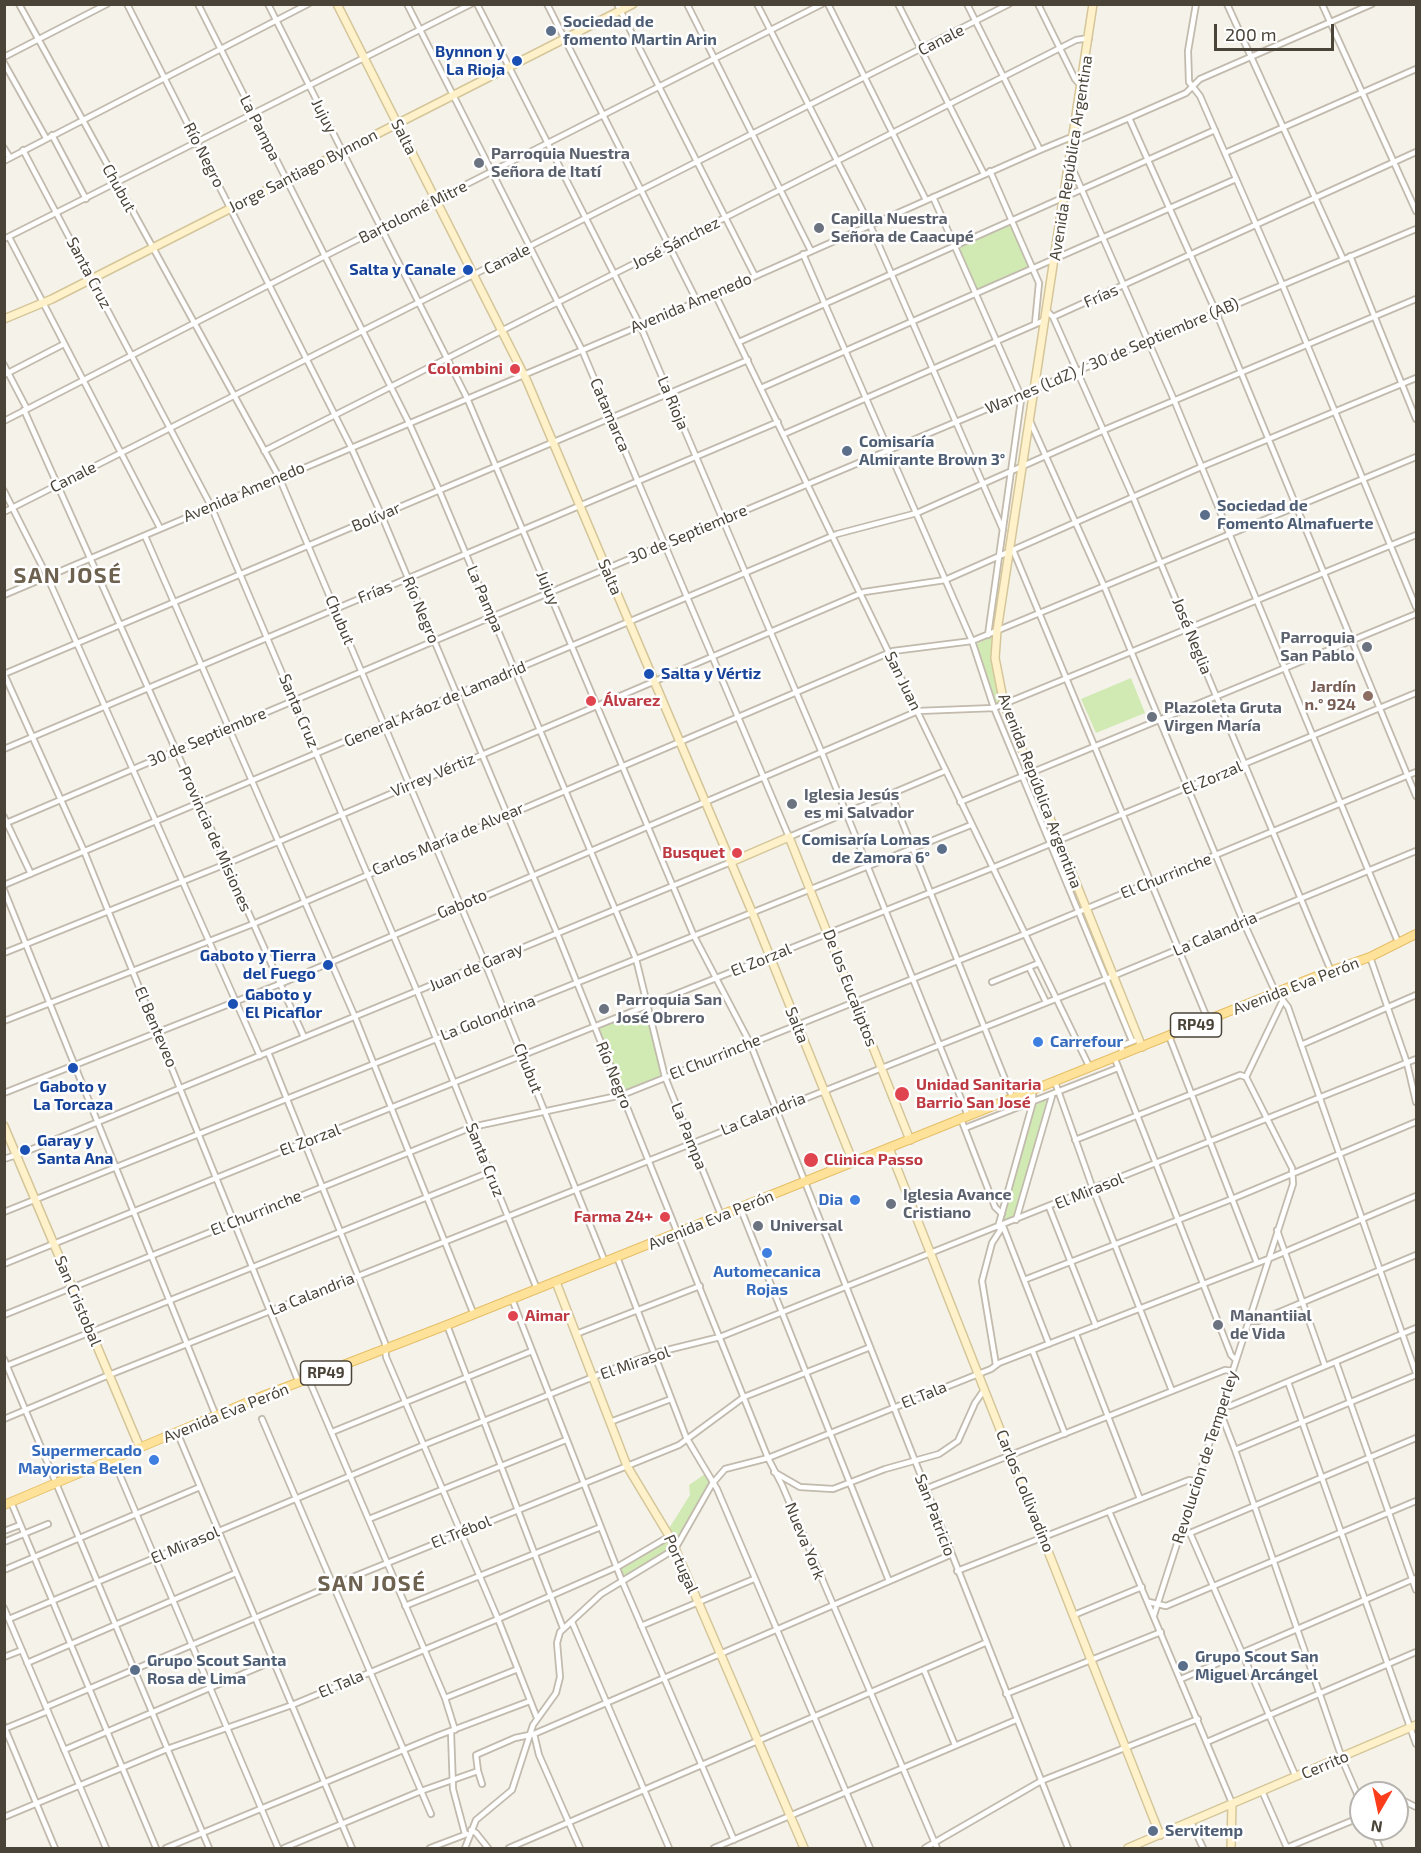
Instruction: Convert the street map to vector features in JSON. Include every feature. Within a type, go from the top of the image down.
[{"type":"main road","name":"Avenida Eva Perón","points":[[8,1504],[216,1416],[1371,957],[1416,934]]},
{"type":"street","name":"Chubut","points":[[19,4],[279,477],[485,963],[605,1262]]},
{"type":"street","points":[[4,57],[107,4]]},
{"type":"street","name":"Río Negro","points":[[127,4],[351,447],[483,754],[678,1232]]},
{"type":"street","name":"La Pampa","points":[[198,4],[409,423],[439,490],[636,959],[665,1077],[721,1215]]},
{"type":"street","name":"Jujuy","points":[[268,4],[467,398],[694,936],[750,1043],[804,1182]]},
{"type":"street","points":[[4,148],[7,159],[308,4]]},
{"type":"street","name":"Salta","points":[[337,4],[525,374],[752,912],[853,1162]]},
{"type":"street","name":"Catamarca","points":[[407,4],[582,350],[789,837]]},
{"type":"street","points":[[160,528],[7,238],[471,4]]},
{"type":"street","name":"La Rioja","points":[[477,4],[640,325],[822,753],[938,1044],[964,1118],[964,1128],[995,1207],[1002,1214]]},
{"type":"street","points":[[547,4],[697,301]]},
{"type":"street","name":"Jorge Santiago Bynnon","points":[[4,319],[92,279],[230,207],[509,68],[619,8],[633,4]]},
{"type":"street","points":[[687,4],[811,250]]},
{"type":"street","points":[[757,4],[870,225],[1003,530]]},
{"type":"street","name":"Bartolomé Mitre","points":[[4,421],[194,322],[822,4]]},
{"type":"street","points":[[828,4],[926,200]]},
{"type":"street","points":[[897,4],[948,105],[987,173],[1033,269],[1040,286],[1035,324]]},
{"type":"street","points":[[968,4],[1040,150]]},
{"type":"street","name":"Canale","points":[[4,512],[1009,4]]},
{"type":"street","points":[[1038,4],[1075,79],[1081,86]]},
{"type":"street","name":"Avenida República Argentina","points":[[1094,4],[1055,259],[1049,316],[1035,387],[997,631],[996,664],[1004,705],[1087,908],[1135,1040]]},
{"type":"street","points":[[1196,4],[1188,54],[1189,82],[1193,85],[1215,130],[1257,226],[1416,607]]},
{"type":"street","points":[[1227,4],[1343,259]]},
{"type":"street","points":[[1322,4],[1416,211]]},
{"type":"street","name":"Avenida Amenedo","points":[[4,595],[715,294],[1040,150],[1073,139],[1080,139],[1129,118],[1186,93],[1200,79],[1372,4]]},
{"type":"street","points":[[619,8],[754,276]]},
{"type":"street","name":"José Sánchez","points":[[264,451],[893,134],[1076,39],[1089,38]]},
{"type":"street","points":[[4,63],[46,138]]},
{"type":"street","points":[[1225,153],[1416,69]]},
{"type":"street","points":[[1129,118],[1216,312],[1416,796]]},
{"type":"street","points":[[739,342],[1215,130]]},
{"type":"street","points":[[52,135],[86,199]]},
{"type":"street","name":"Santa Cruz","points":[[23,150],[211,506],[437,1038],[537,1289]]},
{"type":"street","name":"Frías","points":[[784,434],[1049,316],[1191,256],[1314,197],[1416,152]]},
{"type":"street","points":[[1069,165],[1082,189],[1174,400],[1398,942]]},
{"type":"street","points":[[761,388],[1236,179]]},
{"type":"street","points":[[933,197],[1021,394],[988,635]]},
{"type":"street","name":"Warnes (LdZ) / 30 de Septiembre (AB)","points":[[807,483],[1416,229]]},
{"type":"street","name":"Avenida República Argentina","points":[[803,254],[972,641],[994,708],[1077,912],[1135,1040],[1142,1047]]},
{"type":"street","points":[[1350,256],[1416,419]]},
{"type":"street","name":"San Juan","points":[[715,294],[1090,1068]]},
{"type":"street","name":"General Aráoz de Lamadrid","points":[[4,885],[833,536],[917,513],[1047,454],[1416,299]]},
{"type":"street","name":"José Neglia","points":[[1049,316],[1077,370],[1161,562],[1331,971]]},
{"type":"street","points":[[7,374],[64,344]]},
{"type":"street","name":"Bolívar","points":[[4,674],[748,360]]},
{"type":"street","name":"Provincia de Misiones","points":[[4,364],[304,1037]]},
{"type":"street","name":"Virrey Vértiz","points":[[4,953],[226,864],[409,784],[860,594],[945,580],[1202,467],[1416,378]]},
{"type":"street","points":[[1030,421],[1047,454],[1104,586],[1243,921],[1277,993],[1283,1000],[1320,1098],[1416,1374],[1235,1450]]},
{"type":"street","name":"Frías","points":[[4,748],[778,422]]},
{"type":"street","name":"Carlos María de Alvear","points":[[4,1022],[253,924],[889,652],[972,641],[1416,456]]},
{"type":"street","name":"30 de Septiembre","points":[[5,821],[492,618],[807,483]]},
{"type":"street","points":[[4,491],[47,576],[260,1056]]},
{"type":"street","points":[[918,711],[994,708],[1004,705],[1416,535]]},
{"type":"street","points":[[145,536],[250,782],[355,1017],[474,1315]]},
{"type":"street","points":[[1011,550],[1041,613],[1208,1020]]},
{"type":"street","points":[[960,802],[1159,722],[1416,614]]},
{"type":"street","name":"El Benteveo","points":[[4,674],[84,851],[299,1383]]},
{"type":"street","name":"El Zorzal","points":[[4,1264],[1060,841],[1416,693]]},
{"type":"street","name":"Gaboto","points":[[4,1093],[280,984],[393,933],[918,711]]},
{"type":"street","name":"Juan de Garay","points":[[4,1159],[100,1122],[731,862],[945,771]]},
{"type":"street","name":"El Churrinche","points":[[4,1316],[472,1127],[622,1095],[1025,934],[1416,772]]},
{"type":"street","points":[[891,794],[1013,1099]]},
{"type":"street","points":[[5,821],[31,874]]},
{"type":"street","name":"La Golondrina","points":[[4,1212],[971,825]]},
{"type":"street","name":"De los Eucaliptos","points":[[789,837],[910,1140]]},
{"type":"street","name":"La Calandria","points":[[4,1419],[776,1108],[1106,979],[1416,851]]},
{"type":"street","points":[[4,890],[100,1122],[216,1416]]},
{"type":"street","points":[[1371,957],[1407,1063],[1416,1102]]},
{"type":"street","points":[[992,982],[1039,963]]},
{"type":"street","points":[[1029,967],[1046,1002]]},
{"type":"street","points":[[1301,1045],[1416,995]]},
{"type":"street","points":[[1246,1077],[1283,1000]]},
{"type":"street","points":[[1169,1036],[1257,1263]]},
{"type":"street","points":[[1135,1040],[1121,1046],[1118,1068],[1231,1355],[1236,1360]]},
{"type":"street","points":[[268,1052],[341,1231],[386,1350],[386,1357],[498,1619],[537,1718]]},
{"type":"street","name":"El Mirasol","points":[[9,1619],[296,1498],[593,1377],[654,1354],[720,1337],[1001,1227],[1416,1059]]},
{"type":"street","points":[[964,1128],[1118,1068]]},
{"type":"street","points":[[1075,1140],[1191,1094],[1240,1076],[1246,1077]]},
{"type":"street","points":[[1246,1077],[1293,1173]]},
{"type":"street","points":[[1055,1082],[1056,1094],[1172,1391]]},
{"type":"street","points":[[996,1365],[982,1281],[992,1243],[1001,1227],[1002,1214],[1034,1102],[1033,1091]]},
{"type":"street","points":[[1016,1220],[1056,1094]]},
{"type":"street","points":[[1024,1280],[1232,1199],[1416,1122]]},
{"type":"street","name":"San Cristobal","points":[[4,1126],[140,1448]]},
{"type":"street","name":"Carlos Collivadino","points":[[889,1148],[1160,1835]]},
{"type":"street","points":[[6,1366],[490,1172]]},
{"type":"street","name":"Revolucion de Temperley","points":[[1154,1615],[1293,1184],[1293,1173]]},
{"type":"street","name":"San Patricio","points":[[804,1182],[1068,1848]]},
{"type":"street","name":"El Tala","points":[[563,1628],[598,1596],[675,1549],[712,1484],[729,1467],[768,1458],[996,1365],[1268,1259],[1416,1196]]},
{"type":"street","points":[[1049,1207],[1096,1326]]},
{"type":"street","points":[[740,1208],[889,1581]]},
{"type":"street","points":[[1001,1227],[1049,1344]]},
{"type":"street","points":[[1277,1230],[1325,1366]]},
{"type":"street","name":"Nueva York","points":[[678,1232],[768,1458],[782,1485],[831,1606],[936,1846]]},
{"type":"street","points":[[1249,1321],[1258,1321],[1416,1255]]},
{"type":"street","points":[[617,1257],[688,1440],[712,1484],[870,1848]]},
{"type":"street","name":"Portugal","points":[[556,1282],[627,1466],[670,1536],[804,1848]]},
{"type":"street","points":[[576,1334],[700,1286]]},
{"type":"street","points":[[512,1299],[616,1567],[734,1840]]},
{"type":"street","points":[[447,1325],[563,1628],[557,1643],[560,1677],[558,1687],[537,1718],[512,1790],[481,1814],[468,1833],[465,1848]]},
{"type":"street","points":[[1222,1405],[1230,1406],[1416,1328]]},
{"type":"street","points":[[1076,1334],[1140,1499]]},
{"type":"street","name":"El Trébol","points":[[5,1728],[89,1688],[192,1644],[688,1440],[744,1397],[868,1348]]},
{"type":"street","points":[[332,1432],[532,1351]]},
{"type":"street","points":[[1033,1352],[1065,1434]]},
{"type":"street","points":[[4,1359],[209,1848]]},
{"type":"street","points":[[1336,1362],[1389,1513],[1415,1579],[1416,1590]]},
{"type":"street","points":[[925,1489],[1225,1370],[1232,1371]]},
{"type":"street","points":[[309,1380],[445,1698],[453,1731],[452,1779],[468,1833]]},
{"type":"street","points":[[1288,1382],[1388,1665],[1413,1727],[1416,1744]]},
{"type":"street","points":[[774,1472],[795,1485],[811,1489],[833,1489],[885,1469],[939,1454],[955,1444],[984,1390]]},
{"type":"street","points":[[610,1422],[671,1399]]},
{"type":"street","points":[[1218,1415],[1223,1419],[1235,1450],[1299,1629],[1319,1694],[1352,1781]]},
{"type":"street","points":[[262,1419],[431,1814]]},
{"type":"street","points":[[177,1432],[352,1848]]},
{"type":"street","points":[[1180,1534],[1190,1533],[1416,1438]]},
{"type":"street","points":[[369,1519],[566,1440]]},
{"type":"street","points":[[113,1459],[278,1848]]},
{"type":"street","points":[[957,1571],[1189,1480],[1197,1482]]},
{"type":"street","points":[[4,1570],[200,1487]]},
{"type":"street","points":[[1149,1602],[1166,1606],[1416,1501]]},
{"type":"street","points":[[8,1504],[24,1533],[156,1848]]},
{"type":"street","points":[[1109,1511],[1232,1803],[1231,1848]]},
{"type":"street","points":[[4,1542],[48,1524]]},
{"type":"street","points":[[4,1532],[20,1525]]},
{"type":"street","points":[[405,1606],[601,1527]]},
{"type":"street","points":[[1190,1533],[1296,1777]]},
{"type":"street","name":"El Tala","points":[[4,1817],[167,1749],[292,1705],[498,1619],[616,1567],[670,1536]]},
{"type":"street","points":[[482,1784],[476,1755],[607,1703],[950,1555]]},
{"type":"street","points":[[27,1663],[236,1574]]},
{"type":"street","points":[[641,1626],[754,1579]]},
{"type":"street","points":[[1181,1679],[1415,1579]]},
{"type":"street","points":[[1074,1615],[1142,1587]]},
{"type":"street","points":[[4,1608],[105,1848]]},
{"type":"street","points":[[572,1622],[669,1848]]},
{"type":"street","points":[[1006,1694],[1161,1632]]},
{"type":"street","points":[[509,1848],[986,1642]]},
{"type":"street","points":[[4,1657],[22,1650]]},
{"type":"street","points":[[1207,1742],[1416,1652]]},
{"type":"street","points":[[64,1750],[273,1661]]},
{"type":"street","points":[[445,1698],[518,1669]]},
{"type":"street","points":[[924,1670],[955,1745]]},
{"type":"street","points":[[166,1848],[402,1750],[530,1701]]},
{"type":"street","points":[[925,1848],[936,1846],[1041,1781],[1198,1719]]},
{"type":"street","points":[[714,1848],[1016,1720]]},
{"type":"street","name":"Cerrito","points":[[1133,1848],[1232,1803],[1413,1727]]},
{"type":"street","points":[[5,1728],[55,1848]]},
{"type":"street","points":[[530,1735],[580,1848]]},
{"type":"street","points":[[284,1848],[421,1791],[478,1771]]},
{"type":"street","points":[[1262,1791],[1287,1848],[1349,1822]]},
{"type":"street","points":[[1191,1822],[1203,1848]]},
{"type":"street","points":[[430,1848],[468,1833],[476,1833],[488,1848]]},
{"type":"green space","points":[[1010,223],[1030,267],[977,290],[957,247]]},
{"type":"green space","points":[[993,635],[1002,704],[995,706],[975,645]]},
{"type":"green space","points":[[1131,678],[1145,713],[1096,733],[1081,699]]},
{"type":"green space","points":[[645,1010],[662,1073],[660,1076],[627,1090],[623,1088],[599,1031],[601,1027]]},
{"type":"green space","points":[[1047,1099],[1017,1208],[1013,1217],[1004,1220],[1002,1218],[1034,1106]]},
{"type":"green space","points":[[705,1474],[710,1484],[677,1544],[668,1530],[690,1495],[689,1485]]},
{"type":"green space","points":[[668,1539],[671,1550],[623,1577],[619,1568]]},
{"type":"place","name":"Sociedad de fomento Martin Arin","points":[[551,31]]},
{"type":"place","name":"Bynnon y La Rioja","points":[[517,61]]},
{"type":"place","name":"Parroquia Nuestra Señora de Itatí","points":[[479,163]]},
{"type":"place","name":"Capilla Nuestra Señora de Caacupé","points":[[819,228]]},
{"type":"place","name":"Salta y Canale","points":[[468,270]]},
{"type":"place","name":"Colombini","points":[[515,369]]},
{"type":"place","name":"Comisaría Almirante Brown 3°","points":[[847,451]]},
{"type":"place","name":"Sociedad de Fomento Almafuerte","points":[[1205,515]]},
{"type":"place","name":"Parroquia San Pablo","points":[[1367,647]]},
{"type":"place","name":"Salta y Vértiz","points":[[649,674]]},
{"type":"place","name":"Jardín n.° 924","points":[[1368,696]]},
{"type":"place","name":"Álvarez","points":[[591,701]]},
{"type":"place","name":"Plazoleta Gruta Virgen María","points":[[1152,717]]},
{"type":"place","name":"Iglesia Jesús es mi Salvador","points":[[792,804]]},
{"type":"place","name":"Comisaría Lomas de Zamora 6°","points":[[942,849]]},
{"type":"place","name":"Busquet","points":[[737,853]]},
{"type":"place","name":"Gaboto y Tierra del Fuego","points":[[328,965]]},
{"type":"place","name":"Gaboto y El Picaflor","points":[[233,1004]]},
{"type":"place","name":"Parroquia San José Obrero","points":[[604,1009]]},
{"type":"place","name":"Carrefour","points":[[1038,1042]]},
{"type":"place","name":"Gaboto y La Torcaza","points":[[73,1068]]},
{"type":"place","name":"Unidad Sanitaria Barrio San José","points":[[902,1094]]},
{"type":"place","name":"Garay y Santa Ana","points":[[25,1150]]},
{"type":"place","name":"Clinica Passo","points":[[811,1160]]},
{"type":"place","name":"Dia","points":[[855,1200]]},
{"type":"place","name":"Iglesia Avance Cristiano","points":[[891,1204]]},
{"type":"place","name":"Farma 24+","points":[[665,1217]]},
{"type":"place","name":"Universal","points":[[758,1226]]},
{"type":"place","name":"Automecanica Rojas","points":[[767,1253]]},
{"type":"place","name":"Aimar","points":[[513,1316]]},
{"type":"place","name":"Manantiial de Vida","points":[[1218,1325]]},
{"type":"place","name":"Supermercado Mayorista Belen","points":[[154,1460]]},
{"type":"place","name":"Grupo Scout San Miguel Arcángel","points":[[1183,1666]]},
{"type":"place","name":"Grupo Scout Santa Rosa de Lima","points":[[135,1670]]},
{"type":"place","name":"Servitemp","points":[[1153,1831]]},
{"type":"district","name":"SAN JOSÉ","points":[[68,576]]},
{"type":"district","name":"SAN JOSÉ","points":[[372,1584]]}]
